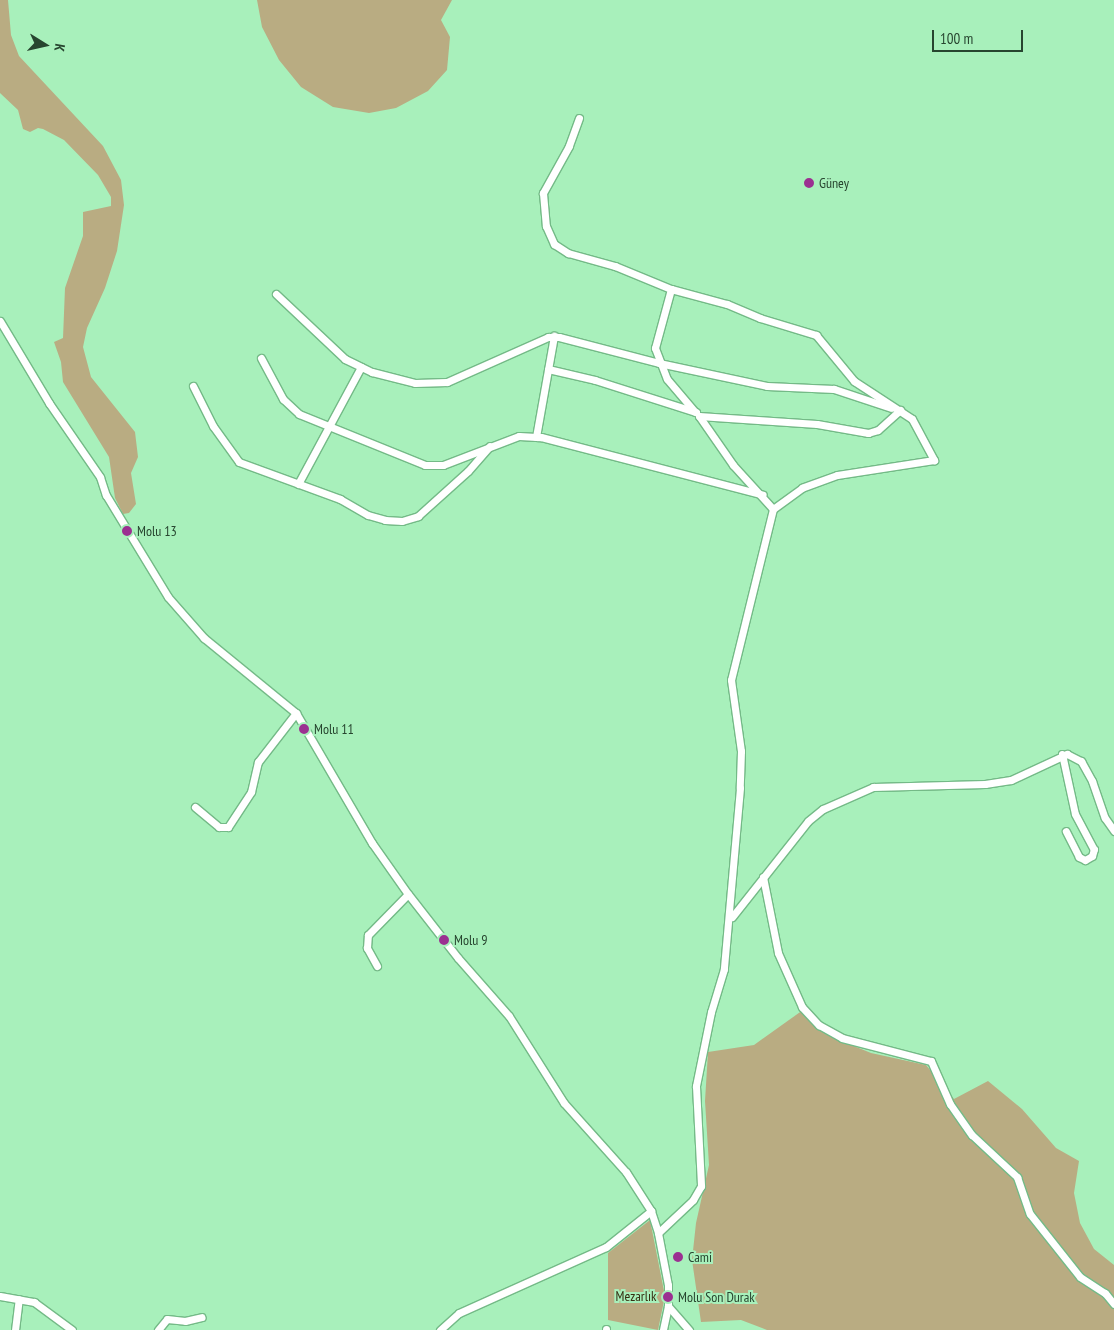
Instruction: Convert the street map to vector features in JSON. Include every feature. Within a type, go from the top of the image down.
[{"type":"street","points":[[579,118],[569,146],[544,187],[542,204],[549,237],[563,251],[621,268],[671,290],[727,304],[760,318],[816,335],[854,380],[900,410],[919,427],[934,460],[838,476],[802,488],[773,508],[731,680],[741,751],[731,917],[724,969],[711,1012],[696,1086],[701,1186],[693,1200],[658,1233]]},
{"type":"street","points":[[548,369],[595,380],[696,412],[671,385],[659,363],[655,348],[671,290]]},
{"type":"street","points":[[276,294],[338,353],[361,367],[415,383],[440,384],[554,336],[659,363],[767,386],[834,389],[900,410]]},
{"type":"street","points":[[0,321],[39,389],[100,477],[106,495],[168,597],[204,638],[296,713],[372,843],[408,894],[458,958],[509,1016],[564,1103],[626,1172],[651,1211],[658,1233],[668,1306],[663,1330]]},
{"type":"street","points":[[536,437],[554,336]]},
{"type":"street","points":[[261,358],[290,407],[309,420],[430,466],[448,464],[491,444],[519,436],[536,437],[763,494]]},
{"type":"street","points":[[298,484],[361,367]]},
{"type":"street","points":[[193,386],[207,417],[234,458],[340,499],[376,518],[407,520],[418,516],[458,480],[491,444]]},
{"type":"street","points":[[773,508],[763,494],[733,465],[699,416],[817,424],[868,433],[878,430],[900,410]]},
{"type":"street","points":[[195,807],[219,827],[228,827],[252,792],[258,762],[296,713]]},
{"type":"street","points":[[731,917],[808,821],[856,793],[873,787],[986,784],[1011,780],[1062,754],[1072,755],[1081,761],[1092,780],[1105,818],[1114,831]]},
{"type":"street","points":[[1062,754],[1075,814],[1094,849],[1092,856],[1085,860],[1078,857],[1066,831]]},
{"type":"street","points":[[763,877],[778,953],[802,1007],[819,1025],[842,1038],[931,1061],[950,1104],[972,1135],[1017,1177],[1030,1214],[1080,1277],[1105,1293],[1114,1304]]},
{"type":"street","points":[[377,966],[367,948],[368,935],[408,894]]},
{"type":"street","points":[[440,1330],[459,1313],[606,1247],[651,1211]]},
{"type":"street","points":[[0,1296],[38,1304],[72,1330]]},
{"type":"street","points":[[14,1330],[18,1299]]},
{"type":"street","points":[[668,1306],[689,1330]]},
{"type":"street","points":[[158,1330],[167,1319],[185,1321],[202,1318]]},
{"type":"green space","points":[[0,0],[8,0],[11,35],[19,56],[103,146],[121,180],[124,205],[117,251],[105,288],[87,328],[83,347],[91,377],[135,432],[138,457],[131,473],[136,504],[129,513],[123,514],[115,498],[109,457],[63,382],[61,362],[54,342],[63,338],[65,288],[83,236],[83,212],[111,206],[111,197],[98,175],[64,140],[43,129],[38,128],[30,132],[23,129],[18,110],[0,93]]},
{"type":"green space","points":[[257,0],[452,0],[441,20],[450,37],[447,70],[428,91],[396,108],[369,113],[333,107],[301,87],[279,60],[262,27]]},
{"type":"green space","points":[[803,1010],[829,1034],[844,1042],[871,1053],[926,1065],[954,1099],[988,1081],[1022,1109],[1056,1148],[1079,1161],[1074,1193],[1080,1223],[1094,1249],[1114,1265],[1114,1330],[767,1330],[741,1320],[701,1322],[692,1260],[696,1223],[709,1165],[705,1101],[708,1052],[754,1045]]},
{"type":"green space","name":"Mezarlık","points":[[650,1220],[665,1296],[658,1330],[608,1320],[608,1253]]},
{"type":"place","name":"Güney","points":[[809,183]]},
{"type":"place","name":"Molu 13","points":[[127,531]]},
{"type":"place","name":"Molu 11","points":[[304,729]]},
{"type":"place","name":"Molu 9","points":[[444,940]]},
{"type":"place","name":"Cami","points":[[678,1257]]},
{"type":"place","name":"Molu Son Durak","points":[[668,1297]]}]
